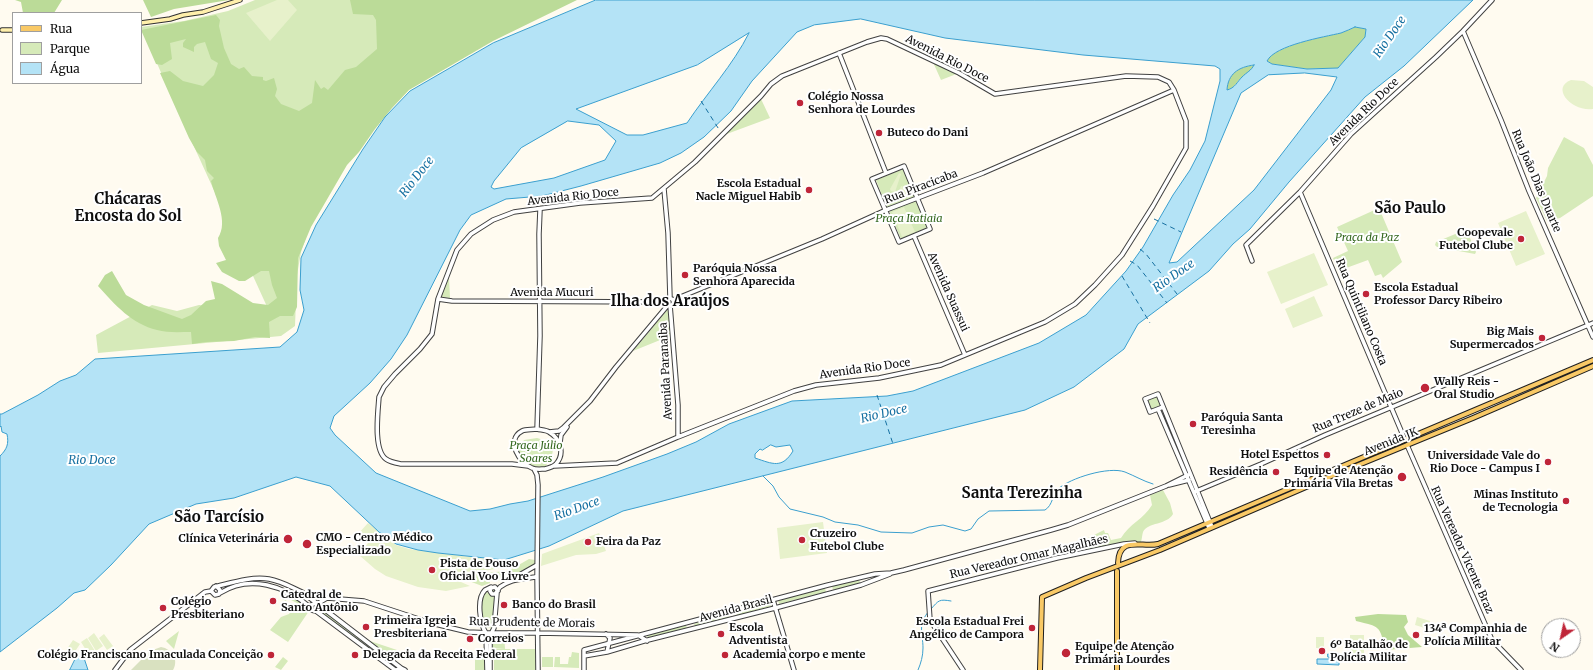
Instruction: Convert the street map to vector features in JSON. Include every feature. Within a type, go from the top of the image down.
[{"type":"main road","points":[[142,23],[203,12],[240,0]]},
{"type":"main road","points":[[1,30],[12,30]]},
{"type":"main road","name":"Avenida JK","points":[[1040,670],[1042,597],[1086,578],[1130,562],[1306,481],[1405,440],[1497,399],[1593,360]]},
{"type":"main road","name":"Avenida JK","points":[[1135,543],[1148,546],[1158,544],[1210,525],[1407,445],[1593,366]]},
{"type":"main road","points":[[1118,563],[1119,555],[1122,550],[1135,543]]},
{"type":"main road","points":[[1117,571],[1117,670]]},
{"type":"street","name":"Avenida Rio Doce","points":[[1252,261],[1246,244],[1300,192],[1351,134],[1463,31],[1492,0]]},
{"type":"street","name":"Rua João Dias Duarte","points":[[1463,31],[1533,199],[1593,337]]},
{"type":"street","name":"Avenida Rio Doce","points":[[528,466],[512,464],[401,464],[386,459],[380,451],[378,429],[379,397],[395,374],[420,349],[432,334],[438,299],[458,250],[470,234],[493,220],[514,212],[540,210],[580,203],[652,198],[695,162],[761,96],[771,84],[782,76],[867,42],[881,38],[887,39],[959,73],[995,94],[1126,76],[1158,77],[1169,82],[1174,90],[1186,121],[1186,148],[1154,206],[1122,255],[1095,285],[1075,304],[1045,322],[942,365],[879,378],[816,385],[794,390],[617,463],[565,464],[562,462],[560,456]]},
{"type":"street","points":[[839,54],[886,173]]},
{"type":"street","name":"Rua Piracicaba","points":[[672,299],[822,239],[886,210],[1033,152],[1174,90]]},
{"type":"street","points":[[904,166],[930,229],[899,242],[872,179],[886,173],[904,166]]},
{"type":"street","points":[[576,414],[563,432],[560,444],[560,456],[554,466],[544,469],[534,469],[528,466],[517,455],[515,442],[518,435],[525,430],[537,429],[549,432],[561,430],[576,414],[590,401],[668,304],[668,299],[672,299],[664,189]]},
{"type":"street","name":"Rua Quintiliano Costa","points":[[1300,192],[1405,440]]},
{"type":"street","points":[[537,429],[540,336],[538,234],[540,210]]},
{"type":"street","name":"Avenida Suassui","points":[[914,236],[965,355]]},
{"type":"street","name":"Avenida Mucuri","points":[[438,299],[452,301],[668,304]]},
{"type":"street","name":"Avenida Paranaiba","points":[[668,304],[678,405],[678,437]]},
{"type":"street","name":"Rua Treze de Maio","points":[[1195,491],[1261,464],[1325,434],[1593,323]]},
{"type":"street","points":[[1163,407],[1150,412],[1145,399],[1158,394],[1163,407],[1188,475],[1189,480],[1195,491]]},
{"type":"street","points":[[1158,409],[1210,525]]},
{"type":"street","points":[[549,432],[560,444]]},
{"type":"street","name":"Rua Vereador Vicente Braz","points":[[1407,445],[1492,640],[1521,670]]},
{"type":"street","points":[[512,464],[517,455]]},
{"type":"street","name":"Avenida Rio Doce","points":[[554,466],[581,464]]},
{"type":"street","points":[[534,469],[538,480],[536,567],[538,670]]},
{"type":"street","points":[[538,480],[544,469]]},
{"type":"street","points":[[1166,486],[1188,475]]},
{"type":"street","points":[[584,670],[584,650],[858,578],[904,570],[1068,525],[1141,495],[1189,480]]},
{"type":"street","name":"Rua Vereador Omar Magalhães","points":[[963,670],[930,620],[928,591],[1057,558],[1135,543]]},
{"type":"street","points":[[488,670],[488,633],[482,625],[480,597],[484,590],[536,567]]},
{"type":"street","name":"Avenida Brasil","points":[[584,656],[606,652],[861,585],[891,573]]},
{"type":"street","points":[[522,574],[521,577],[524,579]]},
{"type":"street","points":[[488,633],[494,628],[497,592],[500,587],[518,578],[524,579],[536,577]]},
{"type":"street","points":[[858,578],[862,581],[861,585]]},
{"type":"street","points":[[115,670],[130,650],[205,592],[212,591],[216,586],[234,581],[270,579],[302,592],[403,669]]},
{"type":"street","points":[[212,591],[215,595],[231,587],[249,584],[272,586],[292,594],[310,607],[312,611],[316,611],[395,670],[403,669]]},
{"type":"street","points":[[216,586],[220,589],[220,593]]},
{"type":"street","points":[[493,587],[497,588],[497,592]]},
{"type":"street","points":[[493,587],[490,590],[491,593],[494,595],[497,592]]},
{"type":"street","name":"Rua Prudente de Morais","points":[[318,604],[327,598],[371,602],[431,623],[468,632],[638,635]]},
{"type":"street","points":[[773,600],[794,670]]},
{"type":"street","points":[[310,607],[312,604],[318,604]]},
{"type":"street","points":[[316,611],[318,604]]},
{"type":"street","points":[[603,634],[609,636],[609,643],[606,652]]},
{"type":"street","points":[[638,635],[646,641]]},
{"type":"street","points":[[357,642],[363,638]]},
{"type":"green space","points":[[15,0],[62,0],[55,12],[23,12],[21,2]]},
{"type":"green space","points":[[143,0],[229,0],[174,9],[151,17]]},
{"type":"green space","points":[[255,0],[494,0],[407,84],[318,203],[301,252],[297,275],[295,326],[281,336],[98,353],[96,335],[152,305],[177,311],[199,305],[269,311],[142,29],[142,27],[184,21],[228,11]]},
{"type":"green space","points":[[277,0],[288,0],[297,10],[270,41],[246,13]]},
{"type":"green space","points":[[350,0],[577,0],[493,41],[409,90],[392,108],[359,152],[347,165],[311,227],[298,258],[297,307],[293,316],[280,316],[269,322],[270,338],[255,337],[234,341],[192,344],[191,332],[161,331],[148,327],[124,313],[98,286],[105,275],[112,271],[126,295],[144,305],[182,319],[191,315],[206,301],[215,299],[211,281],[222,284],[253,303],[268,305],[277,298],[269,271],[261,271],[245,281],[239,281],[222,272],[216,263],[226,260],[219,246],[218,238],[221,231],[222,217],[211,181],[214,178],[207,171],[205,160],[197,152],[189,138],[160,73],[170,71],[183,81],[203,86],[214,75],[218,63],[211,59],[205,42],[197,44],[194,47],[194,52],[183,47],[183,43],[186,39],[170,43],[172,59],[162,65],[156,64],[142,30],[216,15],[220,20],[219,26],[224,48],[231,64],[239,69],[244,67],[252,76],[263,77],[263,80],[266,81],[274,78],[277,89],[275,96],[281,104],[299,111],[312,103],[315,80],[321,89],[324,87],[328,90],[345,70],[356,67],[377,49],[376,20],[373,15],[353,14]]},
{"type":"green space","points":[[1355,27],[1366,29],[1365,37],[1338,68],[1307,69],[1272,64],[1267,61],[1272,55],[1290,46],[1312,39],[1341,33]]},
{"type":"green space","points":[[932,60],[959,73],[941,80]]},
{"type":"green space","points":[[1255,65],[1234,86],[1227,90],[1229,80],[1235,72]]},
{"type":"green space","points":[[1571,80],[1584,81],[1593,87],[1593,109],[1578,107],[1566,99],[1563,93],[1563,88],[1565,84]]},
{"type":"green space","points":[[761,99],[770,118],[724,135]]},
{"type":"green space","points":[[1564,137],[1584,148],[1593,165],[1593,196],[1560,218],[1547,221],[1536,198],[1547,176],[1548,168]]},
{"type":"green space","name":"Praça Itatiaia","points":[[903,169],[915,197],[887,208],[876,180]]},
{"type":"green space","points":[[899,173],[901,174],[895,192],[891,191],[890,189]]},
{"type":"green space","points":[[901,186],[908,188],[904,199],[897,197]]},
{"type":"green space","name":"Praça Itatiaia","points":[[916,200],[928,227],[901,239],[889,211]]},
{"type":"green space","points":[[904,207],[915,232],[902,237],[892,212]]},
{"type":"green space","name":"Praça da Paz","points":[[1379,208],[1402,262],[1383,278],[1381,274],[1375,276],[1368,260],[1338,271],[1333,258],[1348,251],[1337,227]]},
{"type":"green space","name":"Coopevale Futebol Clube","points":[[1526,211],[1545,254],[1516,266],[1498,223]]},
{"type":"green space","points":[[1465,230],[1467,231],[1476,252],[1475,254],[1437,247],[1435,245],[1436,242]]},
{"type":"green space","points":[[1314,253],[1328,285],[1281,304],[1267,272]]},
{"type":"green space","points":[[449,277],[450,298],[441,297]]},
{"type":"green space","points":[[1314,296],[1323,316],[1293,328],[1285,309]]},
{"type":"green space","points":[[668,309],[670,309],[670,336],[633,351]]},
{"type":"green space","points":[[1158,395],[1162,406],[1151,410],[1147,400]]},
{"type":"green space","name":"Praça Júlio Soares","points":[[537,438],[544,440],[551,445],[553,449],[549,462],[545,467],[532,467],[522,460],[519,454],[519,448],[524,440]]},
{"type":"green space","points":[[1163,490],[1170,503],[1173,514],[1170,518],[1145,529],[1141,542],[1129,541],[1087,550],[1084,540],[1104,530],[1105,533],[1108,533],[1111,540],[1121,538],[1128,529],[1149,510],[1152,505],[1150,495]]},
{"type":"green space","name":"Cruzeiro Futebol Clube","points":[[823,522],[827,553],[780,559],[777,528]]},
{"type":"green space","points":[[368,523],[396,545],[409,549],[501,561],[515,559],[510,564],[503,567],[478,571],[454,572],[451,576],[452,578],[470,586],[446,591],[418,587],[386,576],[375,569],[359,555],[368,543],[358,534]]},
{"type":"green space","name":"Feira da Paz","points":[[599,533],[606,551],[596,554],[576,555],[541,566],[542,554]]},
{"type":"green space","points":[[1100,537],[1101,545],[1086,548],[1085,541]]},
{"type":"green space","points":[[529,559],[535,560],[535,565],[533,567],[495,582],[494,580],[490,581],[490,583],[482,586],[456,576],[508,571]]},
{"type":"green space","points":[[859,579],[860,583],[833,590],[832,586]]},
{"type":"green space","points":[[492,588],[497,589],[494,628],[483,627],[480,607],[483,591],[492,594]]},
{"type":"green space","points":[[825,588],[826,592],[779,604],[778,600]]},
{"type":"green space","points":[[280,590],[301,601],[309,611],[288,642],[270,630],[281,617],[289,614],[297,603],[287,598],[286,601],[282,599],[283,593]]},
{"type":"green space","points":[[770,602],[771,606],[737,616],[736,611]]},
{"type":"green space","points":[[319,606],[364,639],[397,650],[390,660],[401,668],[396,670],[318,610]]},
{"type":"green space","points":[[729,614],[729,617],[695,626],[694,624]]},
{"type":"green space","points":[[1378,614],[1406,615],[1408,622],[1404,627],[1408,635],[1422,647],[1385,650],[1382,636],[1378,628],[1356,621],[1355,617]]},
{"type":"green space","points":[[1417,617],[1430,621],[1428,629],[1415,625]]},
{"type":"green space","points":[[686,625],[687,629],[648,639],[647,635]]},
{"type":"green space","points":[[179,631],[174,649],[166,641]]},
{"type":"green space","points":[[94,633],[103,646],[96,651],[88,638]]},
{"type":"green space","points":[[504,633],[505,649],[491,648],[491,634]]},
{"type":"green space","points":[[104,634],[113,646],[107,650],[99,638]]},
{"type":"green space","points":[[1350,635],[1364,635],[1364,662],[1350,662]]},
{"type":"green space","points":[[1316,637],[1324,637],[1324,648],[1316,648]]},
{"type":"green space","points":[[87,638],[95,651],[89,655],[81,642]]},
{"type":"green space","points":[[73,640],[80,644],[72,656],[65,652]]},
{"type":"green space","points":[[161,647],[171,652],[175,658],[175,666],[173,670],[131,670],[150,651]]},
{"type":"green space","points":[[494,649],[538,649],[537,670],[494,670]]},
{"type":"green space","points":[[572,652],[579,653],[579,668],[554,667],[555,657],[560,657],[560,664],[568,664],[569,657],[571,657]]},
{"type":"green space","points":[[485,654],[486,670],[475,670],[475,655]]},
{"type":"green space","points":[[283,657],[288,661],[281,670],[275,667]]},
{"type":"green space","points":[[542,657],[553,657],[553,667],[542,667]]},
{"type":"water","name":"Rio Doce","points":[[596,0],[1473,0],[1404,66],[1365,97],[1289,182],[1250,229],[1233,244],[1209,271],[1138,324],[1124,349],[1074,387],[1025,410],[623,511],[549,546],[504,560],[438,553],[418,550],[396,544],[379,532],[330,486],[296,477],[234,498],[196,504],[149,524],[111,565],[85,590],[74,593],[0,652],[0,456],[6,449],[8,441],[7,434],[2,432],[1,426],[0,427],[0,414],[38,395],[60,381],[76,375],[95,359],[280,347],[297,332],[304,310],[300,290],[301,258],[316,225],[363,149],[385,117],[410,91],[493,43]],"holes":[[[861,19],[945,38],[1083,55],[1215,66],[1220,69],[1220,81],[1205,141],[1190,170],[1173,195],[1143,247],[1126,271],[1086,315],[1039,343],[913,391],[887,396],[792,401],[729,424],[696,442],[667,454],[603,477],[528,501],[490,509],[470,511],[376,473],[335,435],[330,428],[334,416],[370,383],[391,359],[407,335],[460,230],[471,215],[506,199],[542,196],[581,186],[660,163],[681,153],[704,137],[731,111],[752,81],[797,32],[814,25]],[[1355,27],[1366,29],[1365,37],[1338,68],[1307,69],[1272,64],[1267,61],[1272,55],[1289,46],[1312,39],[1341,33]],[[749,33],[728,68],[687,123],[643,135],[627,135],[576,109],[697,65]],[[1254,65],[1252,69],[1234,86],[1227,90],[1229,80],[1235,72]],[[1305,73],[1337,77],[1331,90],[1254,190],[1177,262],[1169,263],[1241,93],[1268,75]],[[568,121],[599,125],[616,141],[605,160],[554,178],[494,189],[491,187],[494,181],[521,148]],[[771,445],[776,447],[790,445],[793,451],[785,461],[777,464],[755,458],[755,454],[760,449],[762,450]]]},
{"type":"water","points":[[1328,654],[1339,654],[1339,665],[1317,664],[1317,659],[1335,659],[1328,657]]},
{"type":"water","points":[[77,656],[84,658],[88,670],[70,670]]},
{"type":"waterway","points":[[763,476],[773,486],[779,497],[790,509],[823,517],[835,522],[858,525],[881,532],[912,533],[929,527],[943,525],[965,531],[971,529],[978,519],[989,511],[1045,510],[1050,505],[1058,489],[1071,481],[1090,474],[1109,471],[1125,472],[1153,484]]},
{"type":"waterway","points":[[931,609],[940,601],[951,601]]},
{"type":"waterway","points":[[918,670],[923,651],[922,625],[925,616],[929,611]]},
{"type":"ferry route","points":[[701,101],[720,131]]},
{"type":"ferry route","points":[[1154,219],[1181,232]]},
{"type":"ferry route","points":[[1140,249],[1146,254],[1177,294]]},
{"type":"ferry route","points":[[1130,261],[1137,265],[1167,303]]},
{"type":"ferry route","points":[[1122,276],[1150,323]]},
{"type":"ferry route","points":[[877,395],[893,444]]},
{"type":"place","name":"Colégio Nossa Senhora de Lourdes","points":[[800,103]]},
{"type":"place","name":"Buteco do Dani","points":[[879,133]]},
{"type":"place","name":"Escola Estadual Nacle Miguel Habib","points":[[809,190]]},
{"type":"place","name":"Coopevale Futebol Clube","points":[[1521,239]]},
{"type":"place","name":"Paróquia Nossa Senhora Aparecida","points":[[685,275]]},
{"type":"place","name":"Escola Estadual Professor Darcy Ribeiro","points":[[1366,294]]},
{"type":"place","name":"Big Mais Supermercados","points":[[1542,338]]},
{"type":"place","name":"Wally Reis - Oral Studio","points":[[1425,388]]},
{"type":"place","name":"Paróquia Santa Teresinha","points":[[1193,424]]},
{"type":"place","name":"Hotel Espettos","points":[[1327,455]]},
{"type":"place","name":"Universidade Vale do Rio Doce - Campus I","points":[[1548,462]]},
{"type":"place","name":"Residência","points":[[1276,472]]},
{"type":"place","name":"Equipe de Atenção Primária Vila Bretas","points":[[1402,477]]},
{"type":"place","name":"Minas Instituto de Tecnologia","points":[[1566,501]]},
{"type":"place","name":"Clínica Veterinária","points":[[288,539]]},
{"type":"place","name":"Cruzeiro Futebol Clube","points":[[802,540]]},
{"type":"place","name":"Feira da Paz","points":[[588,542]]},
{"type":"place","name":"CMO - Centro Médico Especializado","points":[[307,544]]},
{"type":"place","name":"Pista de Pouso Oficial Voo Livre","points":[[432,570]]},
{"type":"place","name":"Catedral de Santo Antônio","points":[[273,601]]},
{"type":"place","name":"Banco do Brasil","points":[[504,605]]},
{"type":"place","name":"Colégio Presbiteriano","points":[[163,608]]},
{"type":"place","name":"Primeira Igreja Presbiteriana","points":[[366,627]]},
{"type":"place","name":"Escola Estadual Frei Angélico de Campora","points":[[1032,628]]},
{"type":"place","name":"Escola Adventista","points":[[721,634]]},
{"type":"place","name":"134ª Companhia de Polícia Militar","points":[[1416,635]]},
{"type":"place","name":"Correios","points":[[470,639]]},
{"type":"place","name":"6º Batalhão de Polícia Militar","points":[[1322,651]]},
{"type":"place","name":"Equipe de Atenção Primária Lourdes","points":[[1066,653]]},
{"type":"place","name":"Colégio Franciscano Imaculada Conceição","points":[[271,655]]},
{"type":"place","name":"Delegacia da Receita Federal","points":[[355,655]]},
{"type":"place","name":"Academia corpo e mente","points":[[725,655]]},
{"type":"district","name":"Chácaras Encosta do Sol","points":[[128,208]]},
{"type":"district","name":"São Paulo","points":[[1410,209]]},
{"type":"district","name":"Ilha dos Araújos","points":[[670,302]]},
{"type":"district","name":"Santa Terezinha","points":[[1022,494]]},
{"type":"district","name":"São Tarcísio","points":[[219,518]]}]
